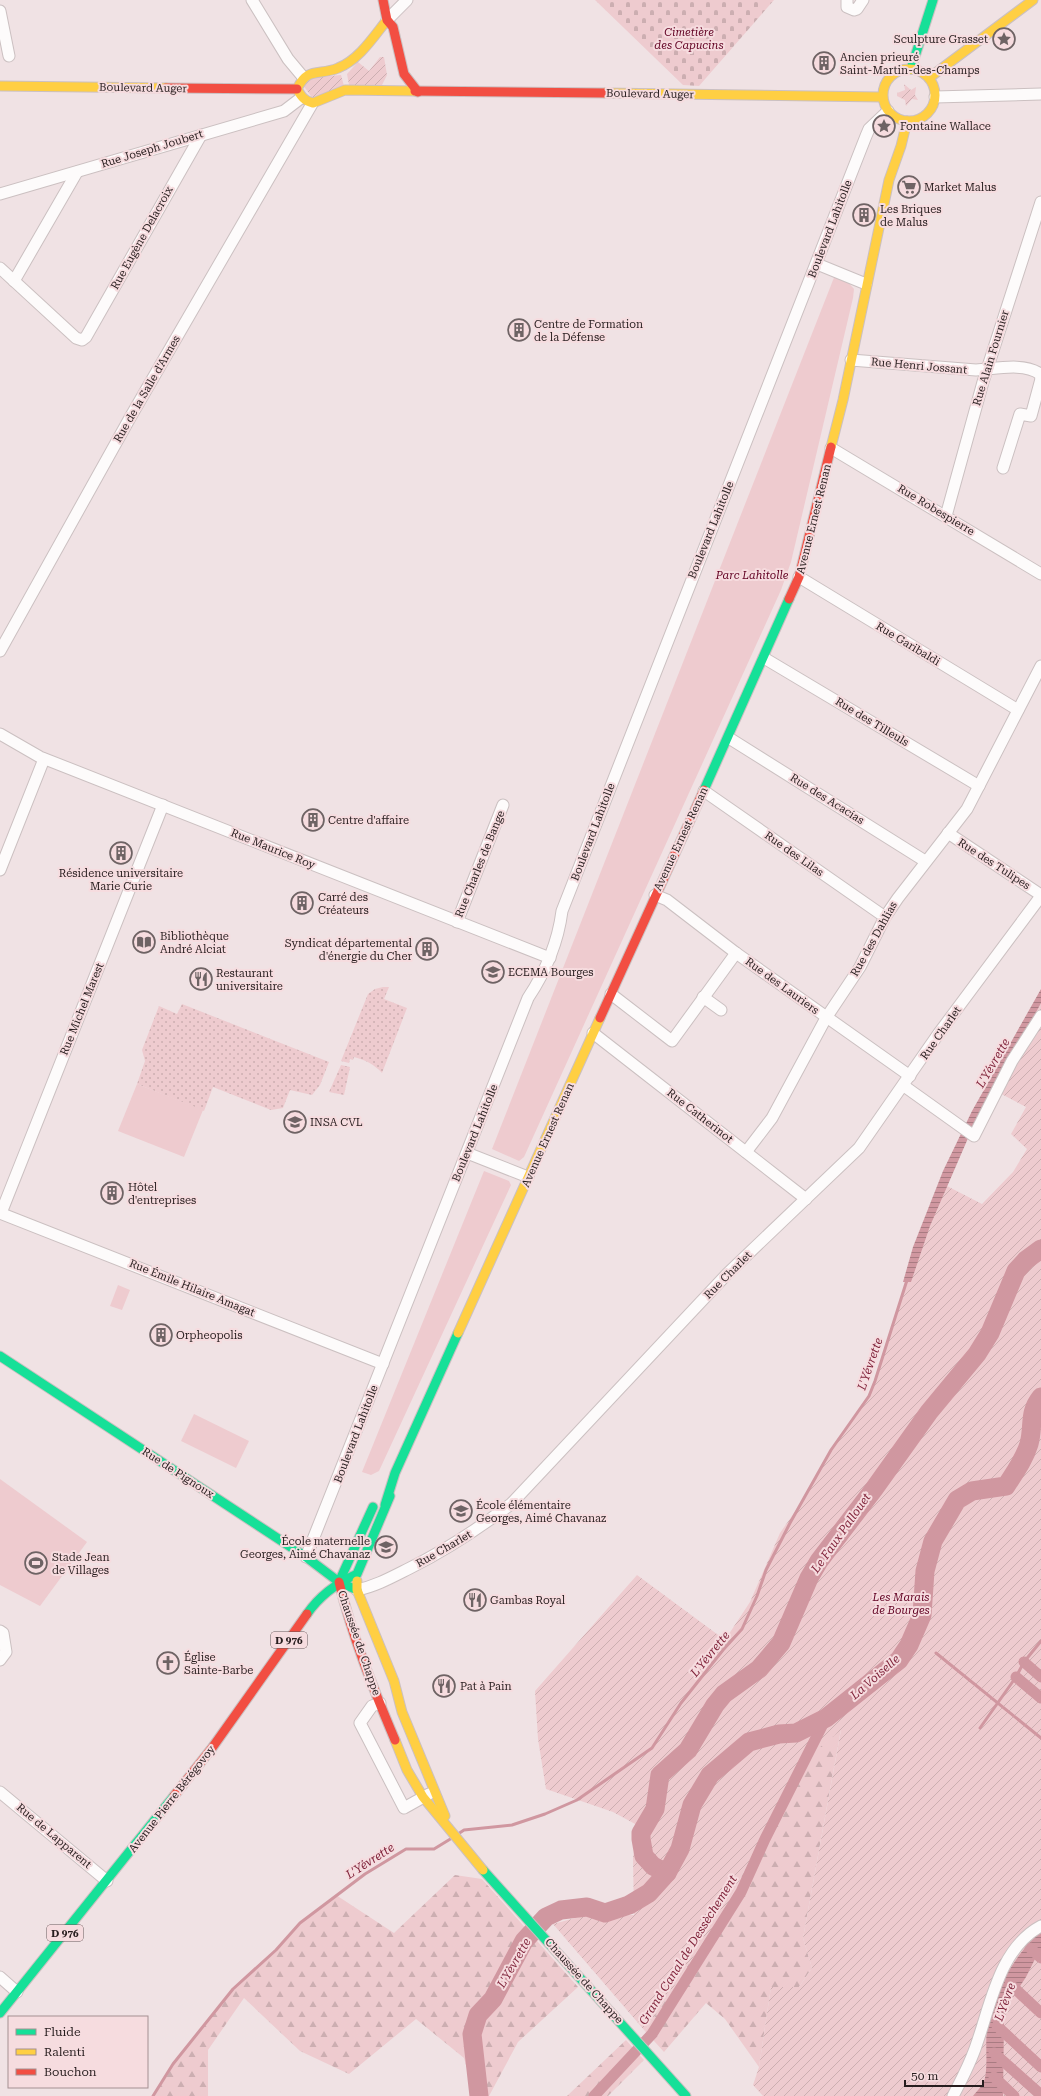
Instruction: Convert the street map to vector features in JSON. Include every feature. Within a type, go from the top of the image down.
[{"type":"main road","points":[[383,0],[387,20],[393,27],[404,74],[418,92]]},
{"type":"main road","points":[[928,78],[1033,0]]},
{"type":"main road","points":[[915,70],[928,37],[932,1]]},
{"type":"main road","points":[[312,104],[299,94],[299,73],[325,72],[340,68],[387,20]]},
{"type":"main road","points":[[371,38],[381,36],[390,40],[400,57],[395,80],[391,87],[379,91]]},
{"type":"main road","points":[[903,69],[915,70],[928,78],[934,89],[935,97],[929,111],[923,117],[907,121],[897,119],[888,111],[882,97],[886,82],[890,76],[903,69]]},
{"type":"main road","name":"Boulevard Auger","points":[[0,86],[287,90],[299,94]]},
{"type":"main road","name":"Boulevard Auger","points":[[312,104],[318,103],[334,93],[346,90],[882,97]]},
{"type":"main road","points":[[894,131],[897,119]]},
{"type":"main road","name":"Avenue Ernest Renan","points":[[339,1582],[370,1511],[395,1473],[655,895],[729,738],[799,577],[851,360],[889,180],[901,146],[907,121]]},
{"type":"main road","name":"Avenue Ernest Renan","points":[[889,180],[892,143]]},
{"type":"main road","name":"Rue de Pignoux","points":[[0,1356],[306,1557],[339,1582],[357,1590]]},
{"type":"main road","name":"Avenue Ernest Renan","points":[[357,1590],[357,1574],[385,1505],[398,1481],[395,1473]]},
{"type":"main road","points":[[339,1582],[357,1574]]},
{"type":"main road","name":"Chaussée de Chappe","points":[[339,1582],[354,1605],[390,1695],[402,1712]]},
{"type":"main road","name":"Chaussée de Chappe","points":[[339,1582],[347,1614],[380,1703],[407,1770],[423,1797],[463,1846],[686,2096]]},
{"type":"main road","name":"Avenue Pierre Bérégovoy","points":[[0,2013],[212,1748],[316,1603],[339,1582]]},
{"type":"main road","name":"Chaussée de Chappe","points":[[357,1590],[394,1681],[402,1712],[451,1830]]},
{"type":"street","points":[[252,0],[299,73]]},
{"type":"street","points":[[387,20],[407,0]]},
{"type":"street","points":[[847,0],[846,5],[852,10],[857,9],[863,0]]},
{"type":"street","points":[[0,11],[9,56]]},
{"type":"street","name":"Rue Joseph Joubert","points":[[0,194],[284,111],[299,94]]},
{"type":"street","points":[[935,97],[1041,94]]},
{"type":"street","name":"Rue de la Salle d'Armes","points":[[0,651],[131,416],[312,104]]},
{"type":"street","name":"Boulevard Lahitolle","points":[[306,1557],[528,998],[540,979],[550,958],[560,930],[565,903],[866,136],[869,129],[888,111]]},
{"type":"street","name":"Rue Eugène Delacroix","points":[[14,281],[76,338],[82,340],[86,337],[200,135]]},
{"type":"street","points":[[0,268],[14,281],[77,172]]},
{"type":"street","name":"Rue Alain Fournier","points":[[946,516],[988,370],[1041,202]]},
{"type":"street","points":[[817,264],[866,284]]},
{"type":"street","name":"Rue Henri Jossant","points":[[851,360],[988,370],[995,368],[1033,369],[1040,374],[1041,379]]},
{"type":"street","points":[[1003,468],[1020,414],[1032,416],[1041,379]]},
{"type":"street","name":"Rue Robespierre","points":[[831,448],[1041,574]]},
{"type":"street","name":"Rue Garibaldi","points":[[799,577],[1018,710]]},
{"type":"street","name":"Rue des Tilleuls","points":[[764,658],[979,786]]},
{"type":"street","name":"Rue des Dahlias","points":[[746,1152],[772,1118],[826,1018],[860,967],[885,917],[925,861],[967,808],[1041,666]]},
{"type":"street","name":"Rue Maurice Roy","points":[[0,734],[44,759],[550,958]]},
{"type":"street","name":"Rue des Acacias","points":[[729,738],[925,861]]},
{"type":"street","points":[[0,870],[44,759]]},
{"type":"street","name":"Rue des Lilas","points":[[704,791],[885,917]]},
{"type":"street","name":"Rue Michel Marest","points":[[1,1213],[164,805]]},
{"type":"street","name":"Rue Charles de Bange","points":[[457,922],[504,805]]},
{"type":"street","name":"Rue des Tulipes","points":[[948,833],[1041,895]]},
{"type":"street","name":"Rue des Lauriers","points":[[655,895],[667,900],[736,953],[826,1018],[907,1081],[969,1133],[1041,1016]]},
{"type":"street","name":"Rue Charlet","points":[[357,1590],[374,1587],[440,1552],[470,1535],[511,1504],[682,1321],[859,1148],[939,1034],[1041,895]]},
{"type":"street","points":[[611,994],[672,1041],[736,953]]},
{"type":"street","points":[[703,998],[721,1010]]},
{"type":"street","name":"Rue Catherinot","points":[[593,1033],[806,1199]]},
{"type":"street","points":[[467,1153],[528,1177]]},
{"type":"street","name":"Rue Émile Hilaire Amagat","points":[[1,1213],[383,1364]]},
{"type":"street","points":[[0,1660],[6,1652],[1,1632]]},
{"type":"street","points":[[380,1703],[372,1706],[360,1722],[404,1808],[435,1792]]},
{"type":"street","name":"Rue de Lapparent","points":[[0,1792],[107,1881]]},
{"type":"street","points":[[953,2096],[977,2044],[988,2008],[1014,1949],[1029,1933],[1041,1926]]},
{"type":"street","points":[[0,1977],[18,1992]]},
{"type":"green space","name":"Cimetière des Capucins","points":[[595,0],[774,0],[699,86],[683,85]]},
{"type":"green space","points":[[380,57],[384,57],[387,75],[382,85],[349,85],[347,74],[358,62],[369,71]]},
{"type":"green space","points":[[341,75],[344,86],[313,99],[303,85],[308,78]]},
{"type":"green space","points":[[904,84],[911,90],[916,87],[915,95],[918,100],[912,99],[906,106],[905,100],[897,96],[897,93],[905,90]]},
{"type":"green space","name":"Parc Lahitolle","points":[[835,275],[847,281],[854,289],[853,298],[791,562],[781,590],[524,1157],[519,1161],[492,1149]]},
{"type":"green space","points":[[389,987],[384,999],[407,1008],[382,1073],[373,1065],[358,1058],[354,1057],[353,1060],[350,1059],[349,1063],[341,1061],[368,994],[375,989]]},
{"type":"green space","name":"Les Marais de Bourges","points":[[1041,998],[1041,2096],[763,2096],[753,2085],[759,2067],[771,1987],[799,1987],[812,1968],[803,1938],[841,1730],[798,1765],[727,1905],[645,2031],[553,1924],[583,1916],[634,1915],[633,1858],[637,1825],[613,1812],[546,1789],[538,1739],[535,1691],[637,1575],[725,1640],[750,1602],[780,1533],[801,1503],[831,1450],[869,1396],[913,1261],[939,1196],[947,1186],[982,1204],[1013,1172],[1027,1149],[1011,1134],[1026,1107],[990,1088]]},
{"type":"green space","points":[[182,1004],[329,1062],[320,1085],[312,1095],[290,1090],[283,1108],[271,1110],[213,1087],[204,1111],[137,1084],[145,1061],[142,1050],[159,1006],[177,1014]]},
{"type":"green space","points":[[341,1065],[350,1067],[344,1095],[329,1092]]},
{"type":"green space","points":[[137,1084],[203,1110],[184,1157],[118,1131]]},
{"type":"green space","points":[[484,1171],[509,1181],[511,1185],[379,1471],[371,1475],[362,1472]]},
{"type":"green space","points":[[118,1285],[130,1290],[122,1310],[110,1306]]},
{"type":"green space","points":[[194,1414],[249,1441],[236,1468],[181,1441]]},
{"type":"green space","name":"Stade Jean de Villages","points":[[0,1479],[87,1542],[40,1606],[0,1585]]},
{"type":"green space","points":[[841,1729],[803,1938],[812,1968],[799,1987],[771,1987],[759,2067],[725,2019],[706,2003],[664,2052],[645,2031],[727,1905],[798,1765]]},
{"type":"green space","points":[[455,1875],[482,1879],[578,1987],[518,2042],[489,2096],[475,2096],[464,2058],[416,2019],[349,2074],[300,2051],[244,1998],[208,2050],[208,2096],[153,2096],[173,2064],[233,1989],[276,1950],[300,1923],[336,1895],[394,1933]]},
{"type":"green space","points":[[626,2040],[644,2060],[608,2096],[567,2096]]},
{"type":"water","points":[[1041,989],[1041,1003],[969,1136],[930,1226],[911,1282],[903,1282],[913,1247],[943,1171],[972,1111]]},
{"type":"water","name":"L'Yèvre","points":[[1041,1931],[1041,1951],[1038,1953],[1026,1977],[1007,2006],[1004,2020],[1003,2096],[973,2096],[982,2085],[985,2078],[987,2029],[993,2003],[1014,1963]]},
{"type":"waterway","name":"Le Faux Pallouet","points":[[667,1873],[653,1866],[644,1856],[641,1839],[641,1833],[655,1809],[660,1775],[688,1750],[715,1705],[724,1694],[759,1669],[781,1643],[809,1578],[819,1561],[874,1489],[929,1412],[977,1354],[990,1333],[1016,1271],[1026,1260],[1041,1249]]},
{"type":"waterway","name":"L'Yévrette","points":[[458,1834],[464,1830],[512,1825],[545,1814],[577,1800],[652,1748],[681,1703],[723,1650],[742,1629],[757,1596],[766,1570],[790,1523],[831,1450],[869,1396],[907,1280]]},
{"type":"waterway","name":"La Voiselle","points":[[479,2096],[472,2034],[478,2015],[493,1999],[524,1941],[546,1917],[561,1910],[587,1907],[605,1913],[629,1905],[649,1893],[667,1873],[680,1849],[692,1805],[710,1775],[749,1742],[779,1734],[796,1733],[826,1718],[899,1660],[909,1645],[922,1615],[925,1571],[933,1541],[957,1500],[972,1491],[1006,1486],[1027,1450],[1034,1409],[1041,1397]]},
{"type":"waterway","points":[[980,1728],[1016,1677],[1024,1662],[1041,1641]]},
{"type":"waterway","points":[[936,1653],[1041,1738]]},
{"type":"waterway","points":[[1024,1662],[1041,1677]]},
{"type":"waterway","points":[[1016,1677],[1041,1698]]},
{"type":"waterway","name":"Grand Canal de Dessèchement","points":[[594,2096],[652,2034],[741,1892],[765,1839],[826,1718]]},
{"type":"waterway","name":"L'Yévrette","points":[[153,2096],[173,2064],[233,1989],[276,1950],[300,1923],[365,1874],[406,1849],[434,1849],[452,1838]]},
{"type":"waterway","points":[[1030,1948],[1041,1958]]},
{"type":"waterway","name":"L'Yèvre","points":[[1010,1984],[1041,2013]]},
{"type":"waterway","name":"L'Yèvre","points":[[997,2026],[1041,2067]]},
{"type":"waterway","points":[[994,2053],[1041,2095]]},
{"type":"waterway","points":[[994,2077],[1014,2096]]},
{"type":"traffic: fast","points":[[911,69],[933,0]]},
{"type":"traffic: fast","points":[[704,790],[789,599]]},
{"type":"traffic: fast","points":[[385,1505],[395,1473],[458,1333]]},
{"type":"traffic: fast","points":[[0,1356],[306,1557],[339,1582],[357,1590]]},
{"type":"traffic: fast","points":[[307,1614],[317,1601],[329,1590],[357,1574],[390,1496]]},
{"type":"traffic: fast","points":[[339,1582],[373,1507]]},
{"type":"traffic: fast","points":[[0,2013],[174,1796]]},
{"type":"traffic: fast","points":[[483,1870],[686,2096]]},
{"type":"traffic: slow","points":[[929,78],[1033,0]]},
{"type":"traffic: slow","points":[[387,20],[366,47],[353,59],[338,68],[310,74],[305,77],[297,89],[303,98],[313,103],[345,90],[415,91]]},
{"type":"traffic: slow","points":[[904,69],[914,69],[928,76],[935,90],[935,95],[935,100],[928,114],[914,121],[904,121],[894,117],[887,110],[883,100],[883,90],[887,80],[894,73],[904,69]]},
{"type":"traffic: slow","points":[[0,86],[166,88]]},
{"type":"traffic: slow","points":[[605,93],[882,97]]},
{"type":"traffic: slow","points":[[831,447],[843,400],[889,180],[901,146],[907,121]]},
{"type":"traffic: slow","points":[[458,1333],[600,1018]]},
{"type":"traffic: slow","points":[[357,1581],[357,1590],[394,1681],[402,1712],[445,1816]]},
{"type":"traffic: slow","points":[[395,1740],[407,1770],[423,1797],[483,1870]]},
{"type":"traffic: jam","points":[[383,0],[387,20],[393,27],[404,74],[418,92]]},
{"type":"traffic: jam","points":[[166,88],[297,89]]},
{"type":"traffic: jam","points":[[415,91],[605,93]]},
{"type":"traffic: jam","points":[[789,599],[799,577],[831,447]]},
{"type":"traffic: jam","points":[[600,1018],[704,790]]},
{"type":"traffic: jam","points":[[339,1582],[350,1622],[364,1662],[395,1740]]},
{"type":"traffic: jam","points":[[174,1796],[212,1748],[307,1614]]},
{"type":"place","name":"Sculpture Grasset","points":[[1004,39]]},
{"type":"place","name":"Ancien prieuré Saint-Martin-des-Champs","points":[[824,63]]},
{"type":"place","name":"Fontaine Wallace","points":[[884,126]]},
{"type":"place","name":"Market Malus","points":[[909,187]]},
{"type":"place","name":"Les Briques de Malus","points":[[864,215]]},
{"type":"place","name":"Centre de Formation de la Défense","points":[[519,330]]},
{"type":"place","name":"Centre d'affaire","points":[[313,820]]},
{"type":"place","name":"Résidence universitaire Marie Curie","points":[[121,853]]},
{"type":"place","name":"Carré des Créateurs","points":[[302,903]]},
{"type":"place","name":"Bibliothèque André Alciat","points":[[144,942]]},
{"type":"place","name":"Syndicat départemental d'énergie du Cher","points":[[427,949]]},
{"type":"place","name":"ECEMA Bourges","points":[[493,972]]},
{"type":"place","name":"Restaurant universitaire","points":[[201,979]]},
{"type":"place","name":"INSA CVL","points":[[295,1122]]},
{"type":"place","name":"Hôtel d'entreprises","points":[[112,1193]]},
{"type":"place","name":"Orpheopolis","points":[[161,1335]]},
{"type":"place","name":"École élémentaire Georges, Aimé Chavanaz","points":[[461,1511]]},
{"type":"place","name":"École maternelle Georges, Aimé Chavanaz","points":[[386,1547]]},
{"type":"place","name":"Stade Jean de Villages","points":[[36,1563]]},
{"type":"place","name":"Gambas Royal","points":[[475,1600]]},
{"type":"place","name":"Église Sainte-Barbe","points":[[168,1663]]},
{"type":"place","name":"Pat à Pain","points":[[444,1686]]},
{"type":"water label","name":"L'Yèvrette","points":[[514,1963]]}]
